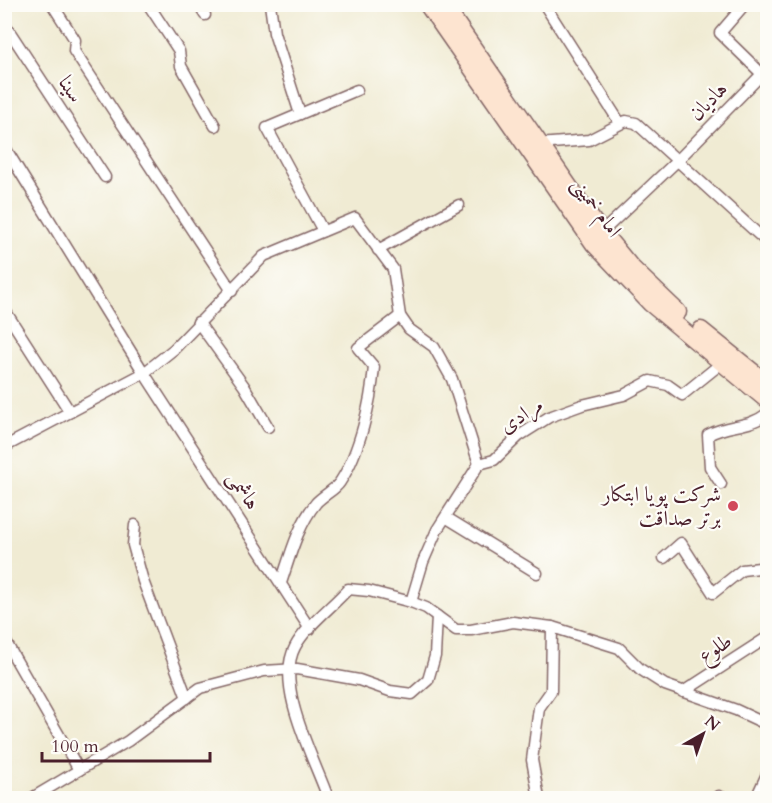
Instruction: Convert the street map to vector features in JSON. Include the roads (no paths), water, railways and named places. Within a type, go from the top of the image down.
[{"type":"main road","name":"امام خمینی","points":[[427,4],[533,147],[602,232],[661,298],[768,384]]},
{"type":"main road","name":"امام خمینی","points":[[443,4],[594,244],[615,269],[650,303],[768,401]]},
{"type":"street","points":[[52,4],[75,40],[74,51],[232,291]]},
{"type":"street","points":[[148,4],[179,51],[181,66],[215,126]]},
{"type":"street","points":[[198,4],[205,15]]},
{"type":"street","points":[[270,4],[274,33],[300,114]]},
{"type":"street","points":[[544,4],[620,123]]},
{"type":"street","points":[[745,4],[720,33],[765,76]]},
{"type":"street","name":"سینا","points":[[4,23],[105,177]]},
{"type":"street","name":"هادیان","points":[[602,232],[765,76]]},
{"type":"street","points":[[323,231],[267,128],[357,90]]},
{"type":"street","points":[[533,147],[589,140],[620,123],[636,123],[768,243]]},
{"type":"street","name":"هاشمی","points":[[4,146],[144,373],[310,629]]},
{"type":"street","points":[[378,250],[459,205]]},
{"type":"street","points":[[4,447],[144,373],[174,349],[264,256],[355,218],[393,269],[400,316],[409,328],[434,347],[452,378],[479,464],[447,518],[437,530],[411,602]]},
{"type":"street","points":[[4,309],[70,412]]},
{"type":"street","points":[[281,582],[296,538],[316,502],[340,483],[352,458],[372,396],[374,368],[358,348],[400,316]]},
{"type":"street","points":[[198,322],[244,386],[268,428]]},
{"type":"street","name":"مرادی","points":[[479,464],[494,460],[519,436],[549,417],[582,405],[624,395],[650,381],[668,385],[682,395],[723,362]]},
{"type":"street","points":[[721,484],[710,467],[708,435],[722,428],[755,423],[768,413]]},
{"type":"street","points":[[447,518],[537,573]]},
{"type":"street","points":[[135,525],[133,545],[143,581],[187,698]]},
{"type":"street","points":[[664,558],[681,543],[713,593],[742,570],[768,567]]},
{"type":"street","points":[[328,798],[300,726],[288,669],[295,647],[348,589],[369,591],[411,602],[437,616],[456,630],[471,630],[513,622],[552,627],[619,648],[640,669],[665,686],[768,725]]},
{"type":"street","points":[[32,798],[128,741],[200,688],[264,671],[288,669],[359,680],[390,691],[412,694],[428,680],[435,656],[437,616]]},
{"type":"street","points":[[539,798],[532,760],[538,708],[551,691],[552,627]]},
{"type":"street","name":"طلوع","points":[[683,692],[768,637]]},
{"type":"street","points":[[4,639],[79,770]]},
{"type":"street","points":[[756,798],[766,778]]},
{"type":"place","name":"شرکت پویا ابتکار برتر صداقت","points":[[733,506]]}]
